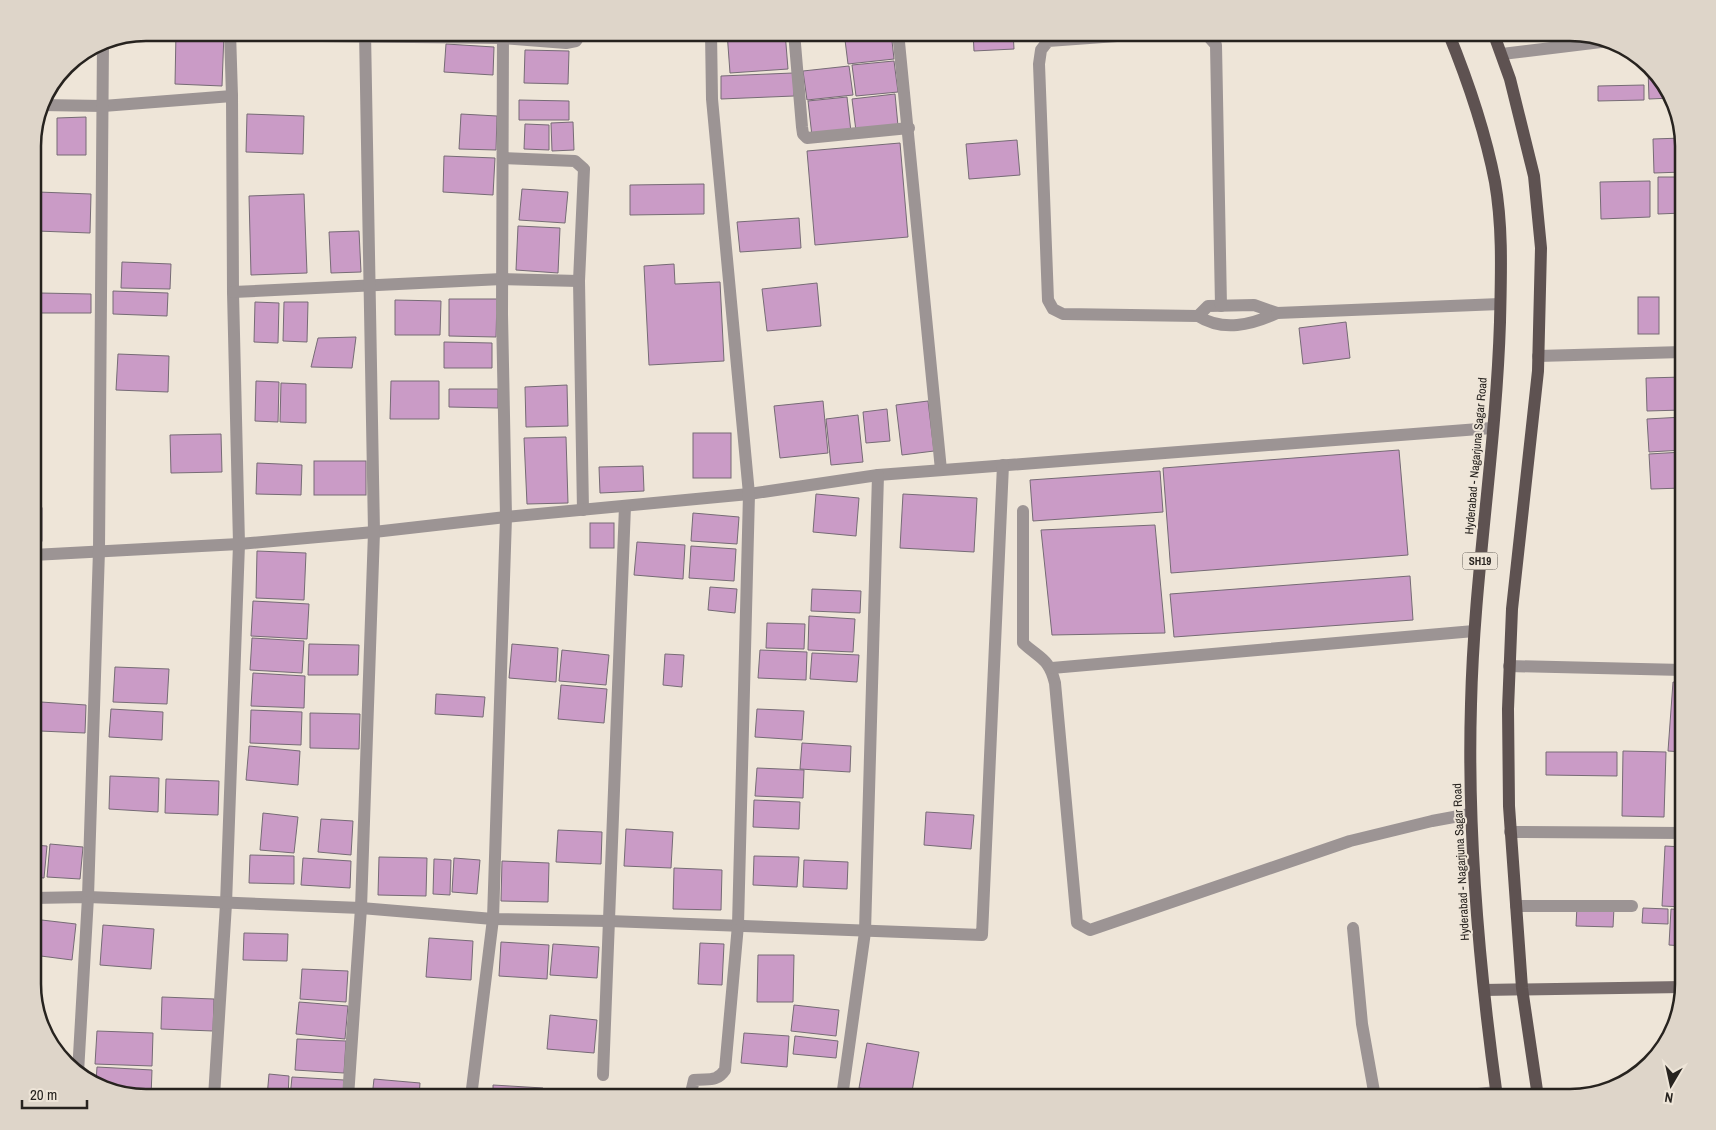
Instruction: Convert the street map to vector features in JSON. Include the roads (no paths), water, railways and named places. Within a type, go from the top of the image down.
[{"type":"main road","name":"Hyderabad - Nagarjuna Sagar Road","points":[[1452,41],[1472,92],[1495,182],[1502,250],[1498,370],[1474,631],[1470,705],[1470,814],[1480,959],[1496,1089]]},
{"type":"main road","name":"SH19","points":[[1497,41],[1502,54],[1534,176],[1541,248],[1538,356],[1512,609],[1509,666],[1510,832],[1522,988],[1537,1089]]},
{"type":"street","points":[[215,1089],[226,904],[239,544],[233,292],[230,41]]},
{"type":"street","points":[[349,1089],[361,908],[374,532],[368,286],[365,41]]},
{"type":"street","points":[[472,1089],[493,919],[506,517],[502,279],[503,41]]},
{"type":"street","points":[[550,41],[566,43],[576,41]]},
{"type":"street","points":[[692,1089],[694,1080],[713,1080],[720,1077],[725,1070],[738,925],[749,494],[712,108],[710,41]]},
{"type":"street","points":[[795,41],[802,134],[806,138],[908,128]]},
{"type":"street","points":[[899,41],[941,470]]},
{"type":"street","points":[[1048,41],[1042,50],[1039,64],[1048,300],[1053,309],[1063,314],[1198,316],[1211,324],[1236,325],[1253,324],[1277,313]]},
{"type":"street","points":[[1212,41],[1216,45],[1221,306]]},
{"type":"street","points":[[1502,54],[1591,43]]},
{"type":"street","points":[[79,1064],[88,897],[99,550],[103,51]]},
{"type":"street","points":[[49,106],[102,106],[232,96]]},
{"type":"street","points":[[503,158],[575,161],[584,168],[579,281],[583,510]]},
{"type":"street","points":[[233,292],[502,279],[579,281]]},
{"type":"street","points":[[1198,316],[1208,306],[1254,305],[1277,313],[1500,304]]},
{"type":"street","points":[[1538,356],[1675,352]]},
{"type":"street","points":[[41,554],[239,544],[749,494],[878,475],[1492,428]]},
{"type":"street","points":[[41,898],[88,897],[361,908],[493,919],[738,925],[865,932],[982,935],[1003,465]]},
{"type":"street","points":[[843,1089],[865,932],[878,475]]},
{"type":"street","points":[[602,1075],[610,921],[625,506]]},
{"type":"street","points":[[1023,511],[1023,643],[1033,652],[1045,658],[1052,668],[1055,682],[1077,923],[1090,930],[1350,841],[1432,820],[1470,814]]},
{"type":"street","points":[[1052,668],[1474,631]]},
{"type":"street","points":[[1509,666],[1675,670]]},
{"type":"street","points":[[1510,832],[1675,833]]},
{"type":"street","points":[[1516,906],[1632,906]]},
{"type":"street","points":[[1353,928],[1362,1024],[1373,1089]]},
{"type":"street","points":[[1484,990],[1675,987]]}]
